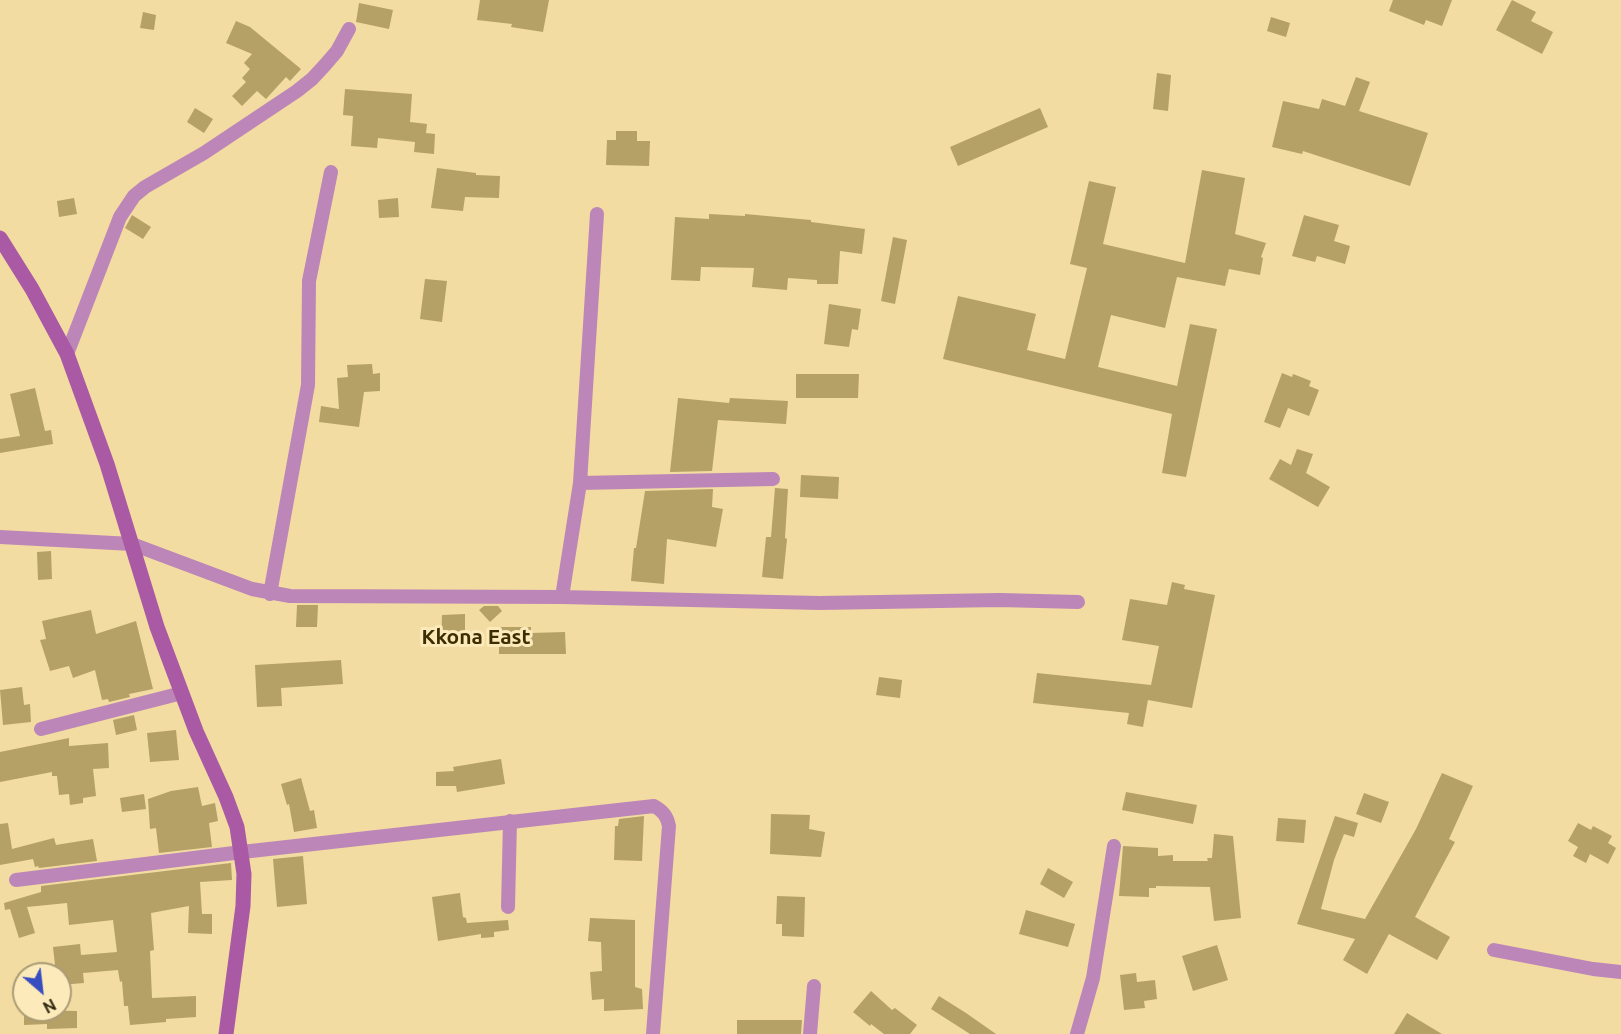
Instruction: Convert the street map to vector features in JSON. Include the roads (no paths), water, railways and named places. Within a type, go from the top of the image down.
[{"type":"street","points":[[67,354],[120,217],[134,196],[297,91],[326,65],[349,29]]},
{"type":"street","points":[[270,594],[308,385],[309,281],[331,172]]},
{"type":"street","points":[[562,597],[580,483],[597,214]]},
{"type":"street","points":[[0,238],[32,289],[67,354],[107,464],[157,627],[195,731],[226,797],[237,827],[242,852],[243,906],[226,1034]]},
{"type":"street","points":[[580,483],[772,479]]},
{"type":"street","points":[[0,537],[132,544],[270,594],[302,597],[562,597],[819,603],[1000,600],[1078,602]]},
{"type":"street","points":[[41,729],[182,693]]},
{"type":"street","points":[[16,880],[654,806],[662,810],[669,826],[653,1034]]},
{"type":"street","points":[[508,907],[510,821]]},
{"type":"street","points":[[1077,1034],[1093,978],[1114,846]]},
{"type":"street","points":[[1494,950],[1593,969],[1621,972]]},
{"type":"street","points":[[810,1034],[813,986]]},
{"type":"district","name":"Kkona East","points":[[476,637]]}]
